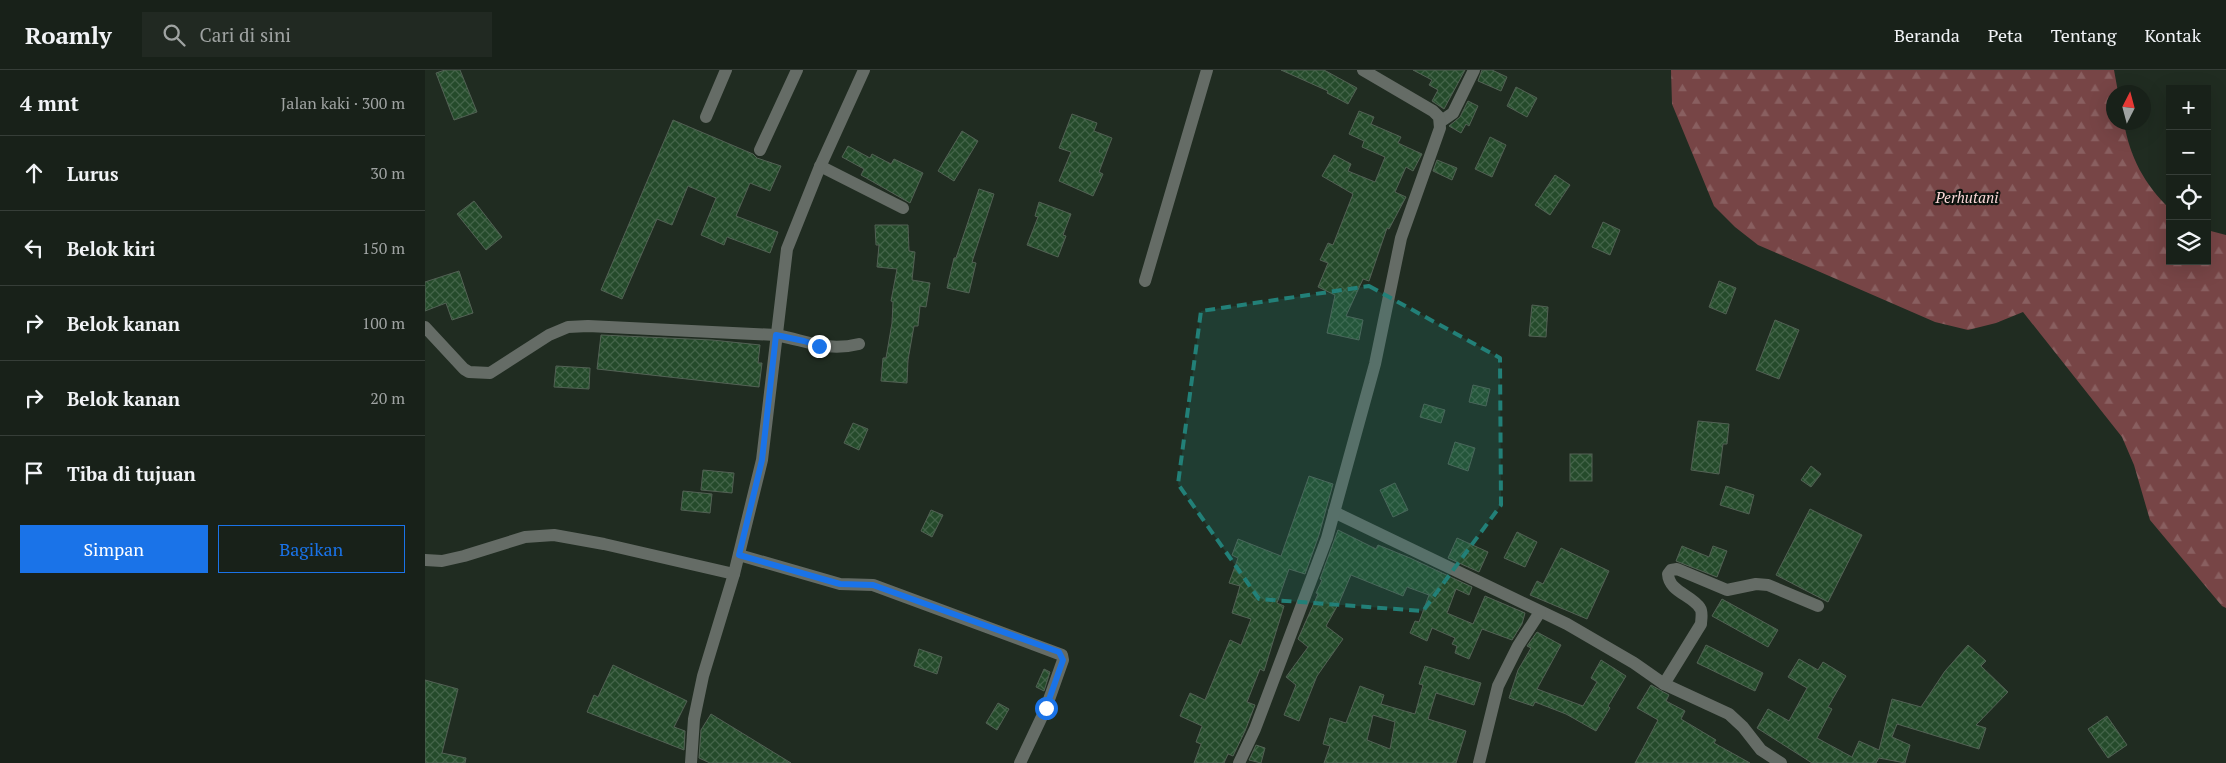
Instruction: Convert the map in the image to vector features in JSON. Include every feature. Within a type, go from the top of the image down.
[{"type":"street","points":[[706,117],[726,70]]},
{"type":"street","points":[[760,150],[797,70]]},
{"type":"street","points":[[1145,281],[1207,70]]},
{"type":"street","points":[[1239,763],[1255,729],[1327,538],[1375,364],[1401,238],[1438,136],[1439,116],[1363,70]]},
{"type":"street","points":[[1440,122],[1453,113],[1474,70]]},
{"type":"street","points":[[691,763],[694,719],[703,676],[734,574],[762,460],[787,249],[820,166],[862,71]]},
{"type":"street","points":[[820,166],[903,208]]},
{"type":"street","points":[[425,327],[464,369],[481,374],[490,373],[549,335],[568,326],[776,335],[819,346],[841,349],[859,344]]},
{"type":"street","points":[[1334,512],[1540,612],[1634,663],[1665,684],[1729,714],[1743,727],[1761,750],[1781,763]]},
{"type":"street","points":[[425,560],[442,561],[525,537],[554,535],[604,544],[734,574]]},
{"type":"street","points":[[739,555],[840,584],[873,585],[1062,655],[1063,660],[1046,708],[1020,763]]},
{"type":"street","points":[[1665,684],[1701,624],[1702,614],[1701,608],[1668,580],[1668,574],[1671,570],[1677,569],[1727,590],[1756,584],[1768,585],[1818,606]]},
{"type":"street","points":[[1479,763],[1497,686],[1518,646],[1540,612]]},
{"type":"highlighted area","points":[[1369,286],[1500,358],[1501,505],[1423,611],[1259,599],[1178,484],[1201,311]]},
{"type":"green space","name":"Perhutani","points":[[1671,70],[2114,70],[2117,85],[2106,85],[2106,130],[2126,130],[2134,159],[2139,169],[2166,205],[2166,265],[2211,265],[2211,231],[2226,235],[2226,608],[2222,606],[2150,520],[2134,465],[2122,437],[2023,312],[1996,323],[1968,330],[1935,322],[1758,245],[1735,227],[1714,206],[1672,104]]},
{"type":"building","points":[[445,70],[460,70],[477,112],[454,120],[436,73]]},
{"type":"building","points":[[1281,70],[1324,70],[1357,88],[1348,104],[1327,93],[1328,91]]},
{"type":"building","points":[[1413,70],[1465,70],[1444,109],[1432,101],[1438,90],[1429,85],[1432,80]]},
{"type":"building","points":[[1482,70],[1492,70],[1507,77],[1501,91],[1478,81]]},
{"type":"building","points":[[1516,87],[1537,98],[1527,117],[1507,106]]},
{"type":"building","points":[[1468,101],[1478,106],[1469,126],[1466,124],[1461,133],[1449,126],[1460,117]]},
{"type":"building","points":[[1359,111],[1374,117],[1371,124],[1401,137],[1398,143],[1422,154],[1413,171],[1406,167],[1395,192],[1406,197],[1389,229],[1387,228],[1369,281],[1363,279],[1346,316],[1363,320],[1359,340],[1327,333],[1335,295],[1318,287],[1328,263],[1320,260],[1328,243],[1333,245],[1353,194],[1322,176],[1334,155],[1351,164],[1348,171],[1375,182],[1385,157],[1362,147],[1364,141],[1349,134]]},
{"type":"building","points":[[1072,114],[1097,123],[1094,131],[1112,138],[1099,172],[1103,174],[1093,196],[1059,181],[1071,152],[1059,148]]},
{"type":"building","points":[[673,120],[753,154],[757,158],[781,166],[770,191],[750,183],[736,216],[778,232],[770,253],[727,237],[724,245],[701,235],[716,198],[688,186],[672,225],[657,219],[622,299],[601,290]]},
{"type":"building","points":[[962,131],[978,141],[954,181],[938,171]]},
{"type":"building","points":[[1490,137],[1506,145],[1492,177],[1475,169]]},
{"type":"building","points":[[848,146],[870,158],[872,154],[891,164],[894,159],[923,173],[910,203],[861,175],[864,169],[842,157]]},
{"type":"building","points":[[1437,160],[1457,168],[1452,180],[1433,171]]},
{"type":"building","points":[[1555,175],[1570,185],[1550,215],[1535,205]]},
{"type":"building","points":[[979,189],[994,194],[972,262],[976,263],[969,293],[947,288],[954,258],[956,258]]},
{"type":"building","points":[[474,201],[502,237],[486,250],[457,214]]},
{"type":"building","points":[[1039,202],[1071,214],[1063,235],[1066,236],[1058,257],[1027,245],[1038,217],[1035,216]]},
{"type":"building","points":[[1603,222],[1620,230],[1610,255],[1592,247]]},
{"type":"building","points":[[875,225],[908,225],[909,251],[915,252],[912,280],[930,283],[926,307],[920,306],[918,326],[914,326],[908,360],[907,383],[881,381],[883,358],[886,358],[892,323],[893,302],[891,301],[897,269],[877,267],[879,245],[876,245]]},
{"type":"building","points":[[459,271],[473,313],[452,320],[446,303],[425,311],[425,282]]},
{"type":"building","points":[[1719,281],[1736,288],[1726,314],[1709,307]]},
{"type":"building","points":[[1532,305],[1548,307],[1546,337],[1529,336]]},
{"type":"building","points":[[1775,320],[1799,330],[1779,379],[1756,370]]},
{"type":"building","points":[[601,335],[712,340],[760,345],[758,363],[762,363],[759,387],[597,369]]},
{"type":"building","points":[[556,366],[590,368],[589,389],[554,387]]},
{"type":"building","points":[[1473,385],[1490,389],[1486,406],[1469,402]]},
{"type":"building","points":[[1424,404],[1445,410],[1441,423],[1420,417]]},
{"type":"building","points":[[1698,421],[1729,424],[1727,444],[1723,444],[1719,474],[1691,470]]},
{"type":"building","points":[[853,423],[868,429],[859,450],[844,443]]},
{"type":"building","points":[[1455,442],[1475,448],[1468,471],[1448,464]]},
{"type":"building","points":[[1570,454],[1592,454],[1592,481],[1570,481]]},
{"type":"building","points":[[1811,466],[1821,474],[1811,487],[1801,480]]},
{"type":"building","points":[[703,470],[734,473],[732,493],[701,490]]},
{"type":"building","points":[[1309,476],[1333,484],[1319,535],[1305,574],[1289,569],[1277,603],[1284,606],[1264,671],[1260,669],[1247,702],[1255,705],[1245,731],[1233,756],[1228,754],[1224,763],[1194,763],[1201,744],[1196,742],[1202,726],[1180,716],[1190,693],[1205,700],[1230,640],[1241,645],[1251,619],[1232,613],[1240,586],[1229,583],[1238,558],[1232,555],[1238,539],[1281,556]]},
{"type":"building","points":[[1395,483],[1408,510],[1393,517],[1380,490]]},
{"type":"building","points":[[1726,486],[1754,495],[1749,514],[1720,505]]},
{"type":"building","points":[[683,491],[712,494],[710,513],[681,510]]},
{"type":"building","points":[[1810,509],[1862,535],[1828,602],[1776,575]]},
{"type":"building","points":[[931,510],[943,515],[932,537],[921,531]]},
{"type":"building","points":[[1338,530],[1376,549],[1378,545],[1472,587],[1469,595],[1456,589],[1447,613],[1473,624],[1485,596],[1525,613],[1522,624],[1512,640],[1482,629],[1469,659],[1455,653],[1457,646],[1452,644],[1455,638],[1432,628],[1427,641],[1410,633],[1415,621],[1419,622],[1429,595],[1407,587],[1403,596],[1351,575],[1339,603],[1326,626],[1343,639],[1317,676],[1299,721],[1284,715],[1296,685],[1286,677],[1308,647],[1298,639],[1318,594],[1316,593],[1322,580],[1320,579]]},
{"type":"building","points":[[1517,532],[1537,542],[1525,567],[1504,558]]},
{"type":"building","points":[[1457,538],[1488,552],[1479,572],[1448,558]]},
{"type":"building","points":[[1682,546],[1709,557],[1713,546],[1727,551],[1717,577],[1676,561]]},
{"type":"building","points":[[1561,548],[1609,571],[1587,619],[1530,595],[1537,581],[1543,584]]},
{"type":"building","points":[[1722,599],[1778,630],[1768,647],[1712,616]]},
{"type":"building","points":[[1537,632],[1561,645],[1537,689],[1583,706],[1597,682],[1591,678],[1601,660],[1626,676],[1596,731],[1566,714],[1535,702],[1533,706],[1509,698],[1518,670],[1531,648],[1527,646]]},
{"type":"building","points":[[1706,645],[1763,673],[1755,691],[1697,663]]},
{"type":"building","points":[[1968,645],[1986,661],[1981,666],[2008,692],[1976,725],[1986,728],[1979,749],[1897,724],[1892,737],[1910,745],[1905,763],[1879,758],[1876,763],[1812,763],[1757,728],[1768,709],[1789,721],[1807,688],[1788,677],[1799,659],[1818,670],[1823,662],[1846,676],[1828,707],[1832,709],[1817,738],[1852,757],[1859,741],[1879,750],[1892,699],[1921,707],[1945,671]]},
{"type":"building","points":[[919,649],[942,657],[937,674],[914,666]]},
{"type":"building","points":[[613,665],[687,701],[674,727],[685,731],[684,750],[587,712],[594,695],[598,697]]},
{"type":"building","points":[[1425,666],[1481,683],[1474,705],[1436,693],[1428,719],[1466,731],[1456,763],[1324,763],[1330,746],[1323,744],[1330,718],[1346,723],[1360,686],[1384,695],[1381,704],[1415,714],[1423,685],[1419,684]],"holes":[[[1373,715],[1395,722],[1390,749],[1367,740]]]},
{"type":"building","points":[[1044,669],[1050,672],[1044,691],[1036,687]]},
{"type":"building","points":[[425,680],[458,689],[442,753],[466,758],[465,763],[425,763]]},
{"type":"building","points":[[1651,685],[1669,695],[1666,701],[1685,711],[1681,719],[1716,740],[1714,743],[1750,763],[1635,763],[1658,720],[1637,708]]},
{"type":"building","points":[[998,703],[1009,709],[997,730],[986,723]]},
{"type":"building","points":[[711,714],[791,763],[710,763],[699,758],[701,730]]},
{"type":"building","points":[[2107,716],[2127,745],[2108,758],[2088,729]]},
{"type":"building","points":[[1256,745],[1265,748],[1261,763],[1249,760]]},
{"type":"route","points":[[819,346],[776,335],[762,460],[739,555],[840,584],[863,583],[873,585],[1059,652],[1063,660],[1046,708]]}]
